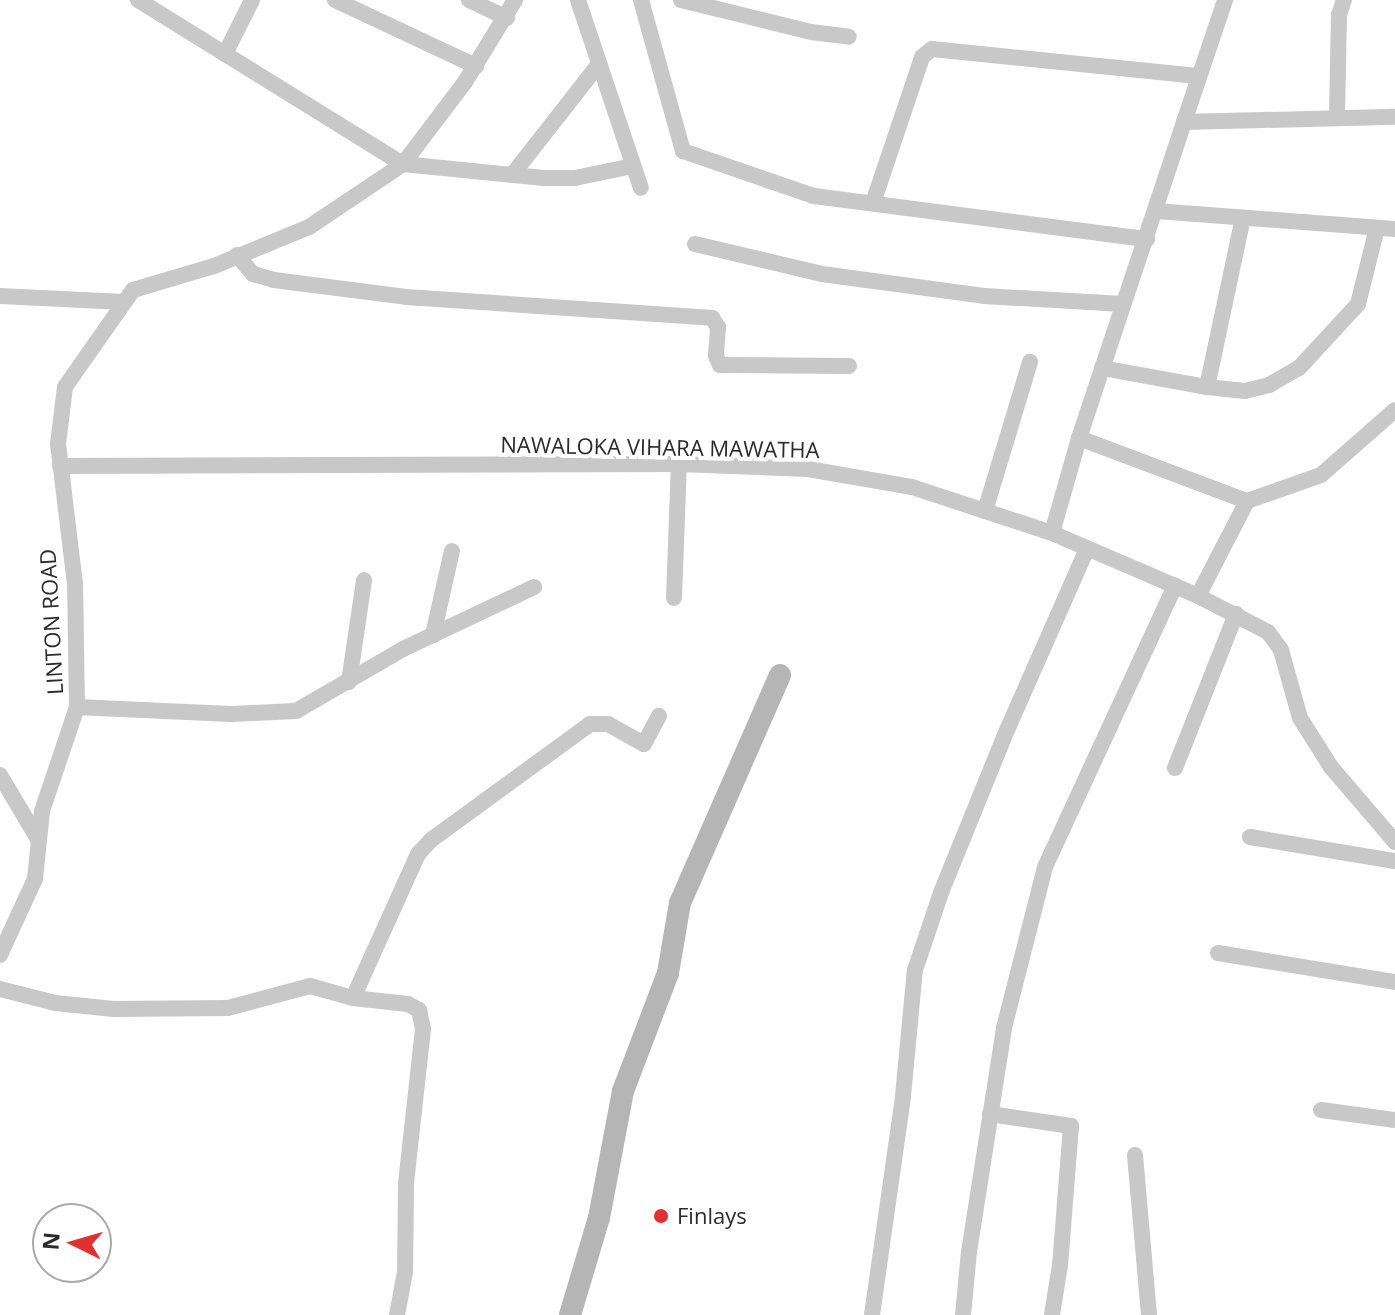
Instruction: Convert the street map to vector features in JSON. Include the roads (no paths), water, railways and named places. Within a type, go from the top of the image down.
[{"type":"street","points":[[225,54],[252,0]]},
{"type":"street","points":[[335,0],[476,66]]},
{"type":"street","points":[[469,0],[507,18]]},
{"type":"street","points":[[0,296],[124,302],[133,290],[309,227],[403,164],[476,66],[515,0]]},
{"type":"street","points":[[578,0],[641,188]]},
{"type":"street","points":[[641,0],[683,151],[814,196],[1147,239]]},
{"type":"street","points":[[681,0],[811,32],[849,37]]},
{"type":"street","points":[[1052,533],[1079,438],[1225,0]]},
{"type":"street","points":[[1337,117],[1339,15],[1344,0]]},
{"type":"street","points":[[141,1],[403,164],[575,178],[633,166]]},
{"type":"street","points":[[873,203],[922,57],[932,49],[1198,76]]},
{"type":"street","points":[[512,175],[599,64]]},
{"type":"street","points":[[1184,122],[1395,117]]},
{"type":"street","points":[[1156,211],[1395,229]]},
{"type":"street","points":[[1207,387],[1243,218]]},
{"type":"street","points":[[1102,368],[1158,381],[1245,391],[1269,385],[1299,368],[1358,304],[1377,228]]},
{"type":"street","points":[[695,244],[822,274],[984,296],[1123,304]]},
{"type":"street","points":[[237,255],[253,274],[274,280],[406,297],[712,318],[718,327],[716,356],[720,365],[849,366]]},
{"type":"street","name":"LINTON ROAD","points":[[0,955],[35,879],[38,839],[49,785],[77,707],[75,584],[58,444],[65,387],[124,302]]},
{"type":"street","points":[[985,511],[1030,362]]},
{"type":"street","points":[[1079,438],[1247,501],[1321,475],[1395,410]]},
{"type":"street","points":[[674,598],[679,464]]},
{"type":"street","name":"NAWALOKA VIHARA MAWATHA","points":[[60,466],[679,464],[808,469],[912,487],[1052,533],[1198,596],[1268,632],[1281,650],[1300,718],[1331,767],[1395,842]]},
{"type":"street","points":[[1198,596],[1247,501]]},
{"type":"street","points":[[872,1315],[903,1096],[915,970],[982,793],[1087,549]]},
{"type":"street","points":[[433,635],[452,551]]},
{"type":"street","points":[[349,682],[364,580]]},
{"type":"street","points":[[963,1315],[1004,1028],[1045,867],[1175,586]]},
{"type":"street","points":[[77,707],[231,714],[296,711],[433,635],[534,587]]},
{"type":"street","points":[[1175,768],[1236,614]]},
{"type":"street","points":[[570,1315],[599,1218],[623,1091],[668,973],[680,903],[780,675]]},
{"type":"street","points":[[353,998],[418,854],[431,840],[590,724],[608,724],[644,744],[659,716]]},
{"type":"street","points":[[0,775],[38,839]]},
{"type":"street","points":[[1250,837],[1395,861]]},
{"type":"street","points":[[1218,953],[1395,982]]},
{"type":"street","points":[[0,989],[55,1003],[114,1009],[228,1008],[310,986],[353,998],[408,1004],[419,1010],[423,1029],[406,1183],[405,1272],[397,1315]]},
{"type":"street","points":[[1321,1110],[1395,1120]]},
{"type":"street","points":[[990,1114],[1071,1126],[1060,1265],[1052,1315]]},
{"type":"street","points":[[1135,1155],[1149,1315]]},
{"type":"place","name":"Finlays","points":[[661,1216]]}]
